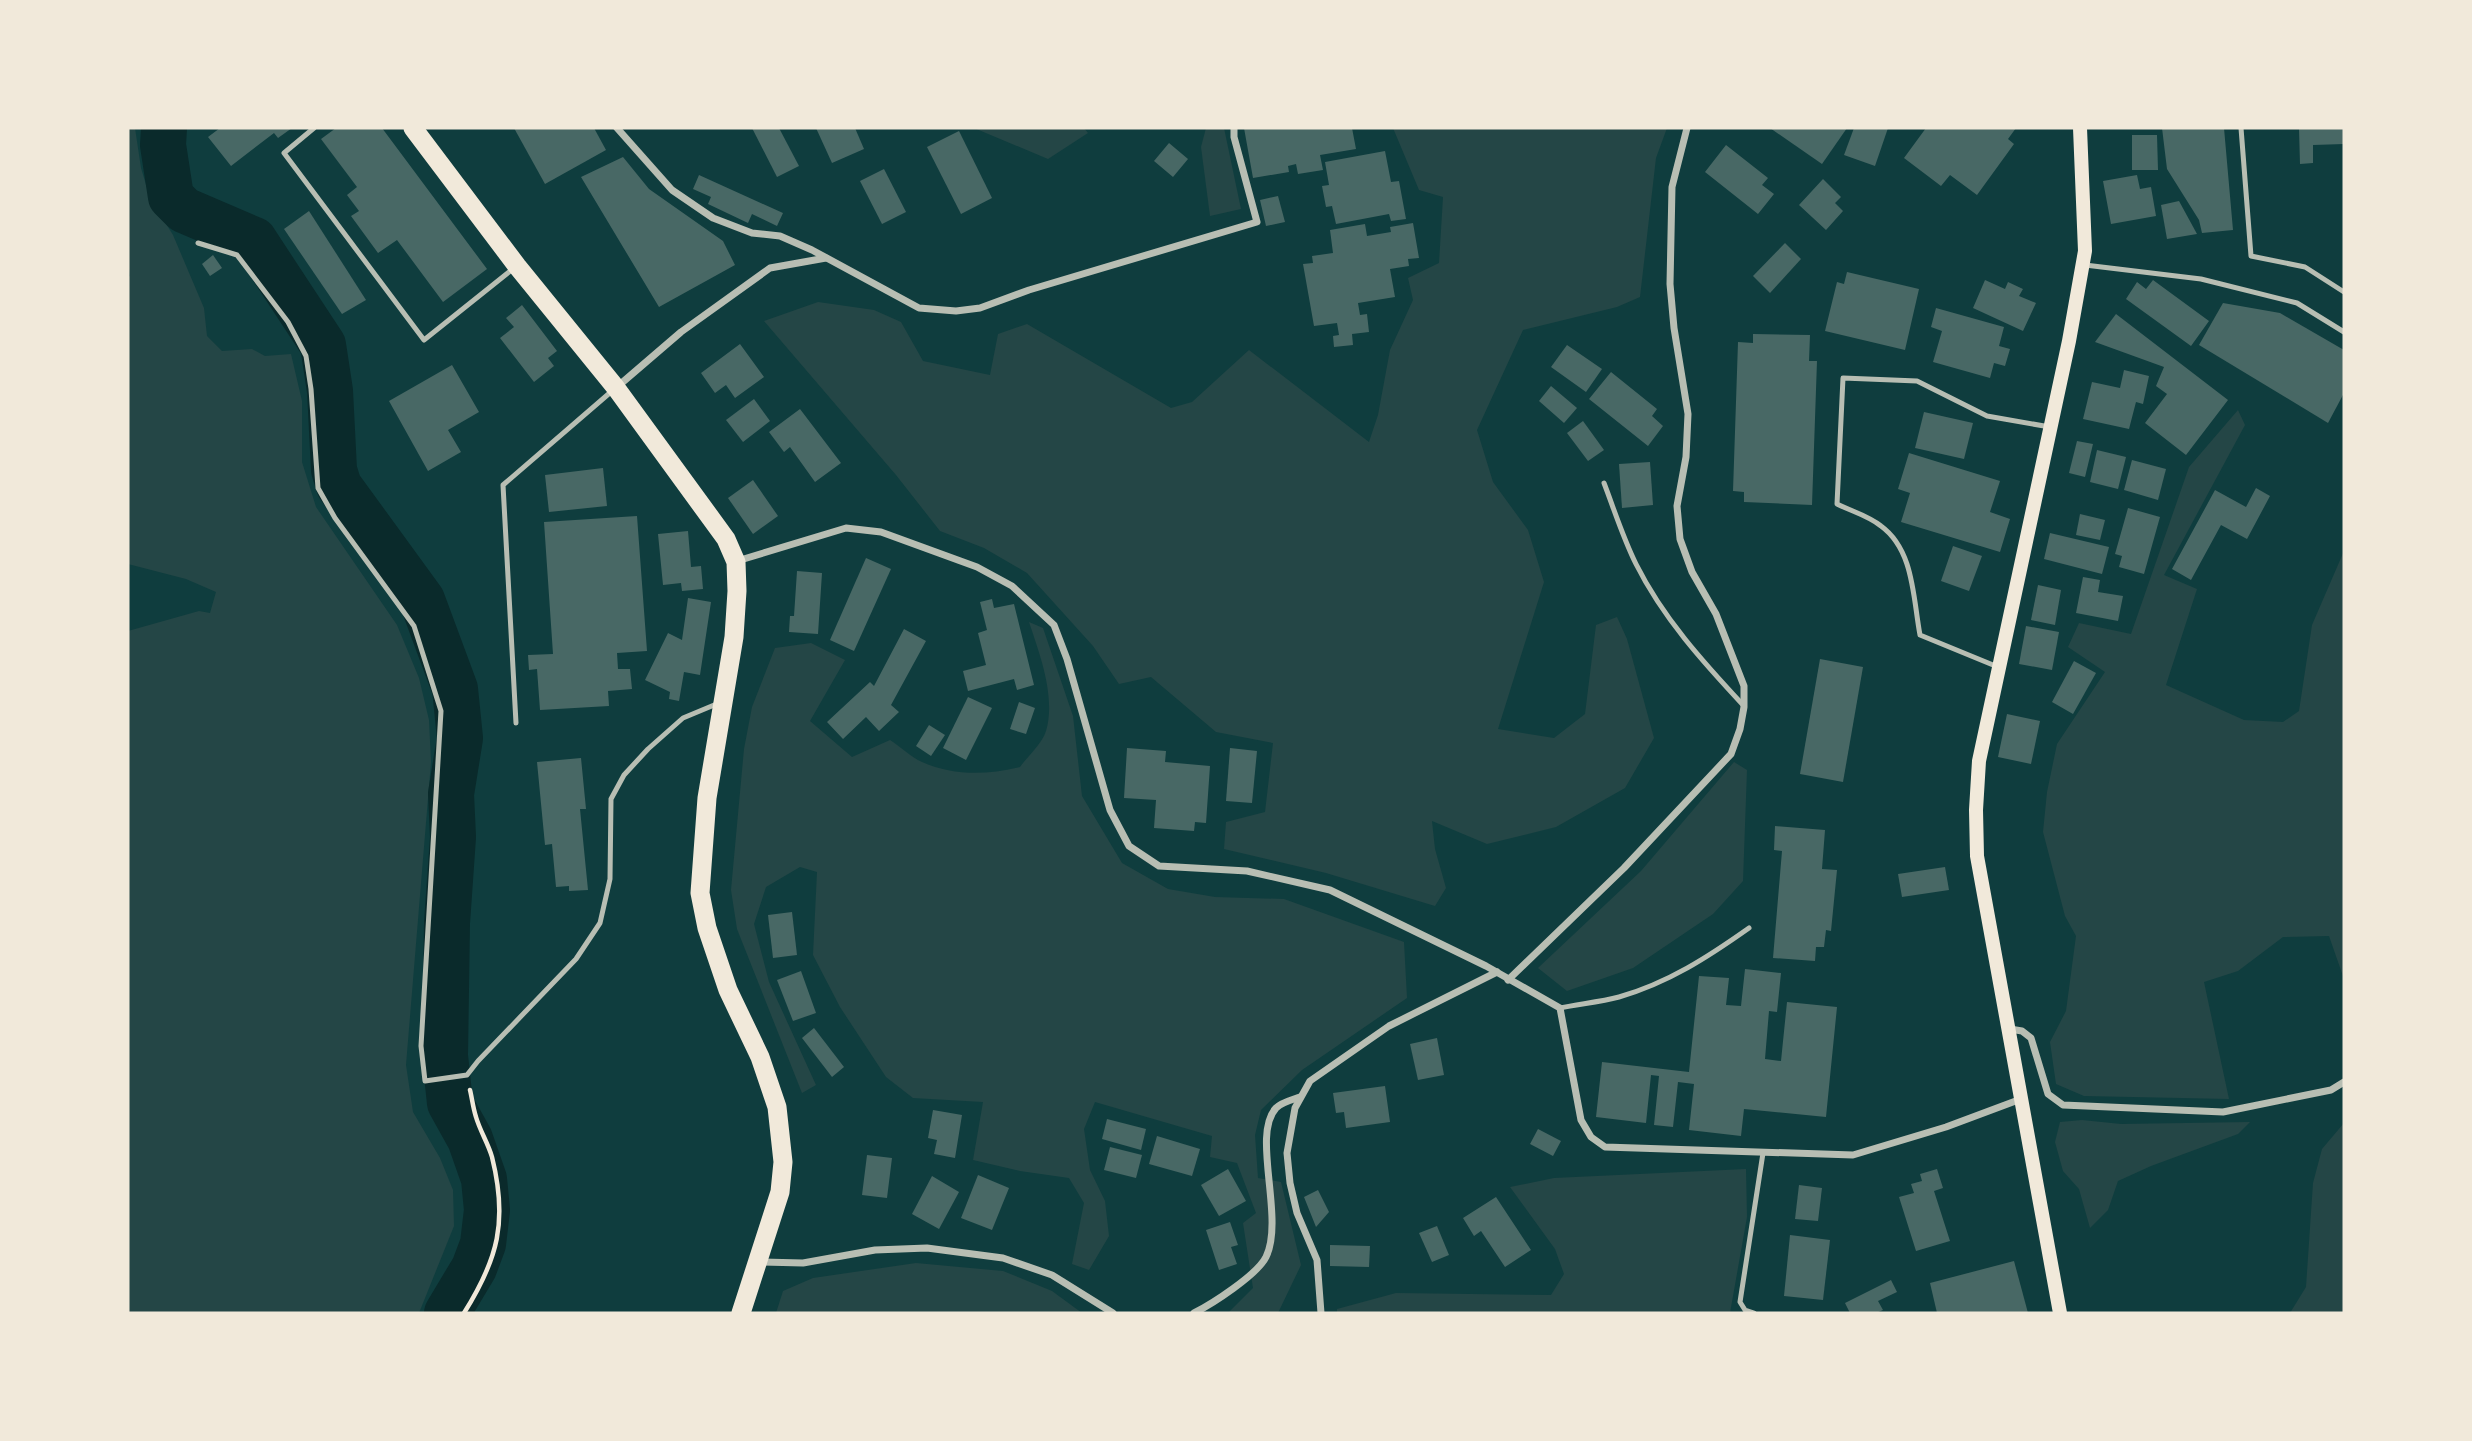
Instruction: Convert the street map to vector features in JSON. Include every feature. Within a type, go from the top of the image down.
[{"type":"highway","points":[[413,128],[517,266],[616,388],[726,539],[736,562],[734,638],[707,798],[700,893],[707,928],[728,990],[760,1057],[777,1107],[783,1162],[780,1192],[740,1313]]},
{"type":"main road","points":[[2060,1313],[1977,856],[1976,810],[1979,761],[2069,341],[2085,251],[2080,128]]},
{"type":"street","points":[[617,128],[672,190],[713,218],[752,233],[780,236],[919,308],[956,311],[980,308],[1055,282],[1257,222],[1234,137],[1234,128]]},
{"type":"street","points":[[1507,979],[1624,868],[1731,754],[1740,729],[1744,686],[1716,614],[1692,572],[1680,539],[1676,506],[1686,457],[1688,414],[1670,284],[1672,187],[1687,128]]},
{"type":"street","points":[[616,388],[681,332],[770,268],[826,258]]},
{"type":"street","points":[[736,562],[846,528],[881,532],[977,567],[1012,586],[1055,625],[1110,810],[1129,846],[1159,866],[1247,872],[1330,890],[1497,972],[1560,1008],[1581,1120],[1591,1137],[1605,1147],[1853,1154],[1946,1126],[2021,1099]]},
{"type":"street","points":[[1321,1313],[1318,1260],[1297,1213],[1290,1183],[1287,1153],[1295,1108],[1310,1081],[1389,1026],[1497,972]]},
{"type":"street","points":[[2010,1029],[2022,1031],[2031,1038],[2048,1094],[2063,1105],[2223,1112],[2331,1090],[2344,1083]]},
{"type":"street","points":[[1194,1313],[1232,1290],[1267,1256],[1274,1230],[1267,1157],[1270,1122],[1274,1110],[1282,1103],[1301,1097]]},
{"type":"street","points":[[758,1262],[803,1263],[875,1250],[926,1248],[1003,1258],[1052,1275],[1113,1313]]},
{"type":"lane","points":[[314,128],[284,153],[424,340],[517,266]]},
{"type":"lane","points":[[2242,128],[2251,256],[2305,267],[2344,292]]},
{"type":"lane","points":[[198,243],[237,254],[288,322],[306,356],[312,389],[318,488],[334,518],[414,626],[441,710],[421,1046],[425,1081],[467,1075],[576,959],[600,923],[610,878],[611,800],[624,775],[683,718],[725,700]]},
{"type":"lane","points":[[2082,265],[2201,279],[2297,303],[2344,332]]},
{"type":"lane","points":[[1999,667],[1920,635],[1908,564],[1895,537],[1879,524],[1837,504],[1843,379],[1917,381],[1987,416],[2050,427]]},
{"type":"lane","points":[[516,723],[503,485],[616,388]]},
{"type":"lane","points":[[1604,483],[1635,562],[1664,611],[1695,653],[1744,706]]},
{"type":"lane","points":[[1560,1008],[1618,997],[1664,981],[1704,960],[1749,928]]},
{"type":"lane","points":[[1754,1313],[1745,1310],[1740,1302],[1763,1153]]},
{"type":"path","points":[[464,1313],[492,1261],[499,1236],[500,1210],[491,1156],[476,1117],[467,1075]]},
{"type":"shaded area","points":[[128,128],[135,128],[141,168],[150,198],[173,235],[204,308],[207,336],[222,351],[252,349],[265,356],[291,354],[302,401],[302,462],[316,507],[397,625],[419,678],[429,720],[431,762],[406,1065],[413,1112],[440,1158],[453,1190],[454,1226],[419,1313],[128,1313],[128,631],[199,611],[210,613],[216,592],[186,579],[128,564]]},
{"type":"shaded area","points":[[974,128],[1084,128],[1088,133],[1048,159]]},
{"type":"shaded area","points":[[1206,128],[1224,128],[1241,209],[1210,216],[1201,147]]},
{"type":"shaded area","points":[[1393,128],[1667,128],[1656,158],[1640,297],[1617,307],[1523,330],[1477,430],[1493,482],[1528,530],[1544,582],[1498,729],[1554,738],[1585,714],[1596,625],[1617,617],[1627,639],[1654,738],[1625,788],[1556,827],[1487,844],[1432,821],[1435,849],[1446,888],[1435,906],[1326,873],[1224,849],[1226,822],[1265,812],[1273,743],[1216,732],[1151,677],[1119,684],[1093,646],[1027,573],[984,548],[940,531],[896,475],[764,321],[818,302],[874,310],[901,322],[923,361],[990,375],[998,334],[1027,324],[1171,408],[1192,402],[1249,350],[1369,442],[1378,415],[1390,350],[1413,300],[1408,278],[1439,263],[1443,197],[1419,190]]},
{"type":"shaded area","points":[[2238,410],[2245,425],[2164,575],[2197,589],[2166,685],[2244,720],[2283,722],[2299,711],[2312,625],[2344,551],[2344,979],[2329,936],[2283,937],[2238,971],[2204,982],[2229,1099],[2084,1096],[2056,1084],[2050,1042],[2066,1011],[2076,936],[2065,916],[2043,832],[2047,792],[2057,744],[2105,672],[2068,647],[2079,623],[2131,634],[2189,467]]},
{"type":"shaded area","points":[[1029,622],[1043,628],[1073,716],[1082,796],[1122,863],[1168,889],[1215,897],[1284,899],[1404,942],[1407,998],[1302,1070],[1261,1110],[1255,1135],[1258,1178],[1281,1182],[1301,1265],[1278,1313],[1228,1313],[1253,1288],[1243,1223],[1256,1213],[1237,1163],[1210,1157],[1212,1136],[1095,1102],[1084,1129],[1090,1170],[1105,1201],[1109,1236],[1089,1270],[1072,1264],[1084,1203],[1069,1178],[1020,1171],[973,1160],[983,1102],[913,1098],[886,1077],[840,1007],[813,955],[817,872],[800,867],[766,887],[754,924],[769,982],[816,1085],[802,1093],[737,929],[731,890],[744,749],[752,707],[775,648],[811,643],[845,660],[810,721],[852,757],[890,740],[918,760],[934,767],[958,772],[995,772],[1020,767],[1044,736],[1049,718],[1048,690]]},
{"type":"shaded area","points":[[1734,762],[1747,770],[1743,881],[1713,914],[1633,968],[1567,991],[1538,968],[1641,871]]},
{"type":"shaded area","points":[[2082,1120],[2121,1124],[2250,1122],[2238,1134],[2118,1181],[2108,1210],[2090,1228],[2079,1189],[2063,1171],[2055,1142],[2060,1122]]},
{"type":"shaded area","points":[[2344,1123],[2344,1313],[2290,1313],[2306,1287],[2313,1183],[2322,1149]]},
{"type":"shaded area","points":[[1746,1169],[1747,1217],[1730,1313],[1337,1313],[1337,1309],[1396,1293],[1551,1295],[1564,1274],[1555,1249],[1510,1187],[1554,1178]]},
{"type":"shaded area","points":[[916,1263],[1003,1271],[1052,1291],[1082,1313],[776,1313],[783,1291],[813,1278]]},
{"type":"building","points":[[220,128],[292,128],[278,138],[274,133],[231,166],[208,137]]},
{"type":"building","points":[[336,128],[382,128],[487,269],[443,302],[397,240],[378,253],[351,216],[359,211],[347,195],[357,187],[321,139]]},
{"type":"building","points":[[514,128],[594,128],[606,150],[545,184]]},
{"type":"building","points":[[752,128],[779,128],[799,166],[777,177]]},
{"type":"building","points":[[816,128],[855,128],[864,149],[832,163]]},
{"type":"building","points":[[1244,128],[1352,128],[1356,149],[1320,155],[1323,170],[1298,174],[1296,164],[1288,166],[1289,172],[1253,178]]},
{"type":"building","points":[[1770,128],[1847,128],[1822,164]]},
{"type":"building","points":[[1854,128],[1888,128],[1875,166],[1844,155]]},
{"type":"building","points":[[1926,128],[2016,128],[2008,139],[2014,144],[1977,195],[1950,175],[1941,186],[1904,158]]},
{"type":"building","points":[[2162,128],[2224,128],[2233,230],[2202,233],[2199,220],[2167,169]]},
{"type":"building","points":[[2299,128],[2344,128],[2344,144],[2313,145],[2313,163],[2300,164]]},
{"type":"building","points":[[959,131],[992,198],[961,214],[927,147]]},
{"type":"building","points":[[2132,135],[2157,135],[2158,170],[2132,170]]},
{"type":"building","points":[[1169,143],[1188,159],[1173,177],[1154,161]]},
{"type":"building","points":[[1726,145],[1768,178],[1762,185],[1774,194],[1758,214],[1705,172]]},
{"type":"building","points":[[1385,151],[1391,182],[1399,181],[1406,219],[1391,221],[1389,214],[1336,224],[1332,206],[1326,207],[1322,186],[1329,185],[1325,162]]},
{"type":"building","points":[[623,157],[649,189],[723,241],[735,265],[659,307],[581,177]]},
{"type":"building","points":[[884,169],[906,212],[882,224],[860,181]]},
{"type":"building","points":[[699,175],[783,213],[777,226],[752,214],[748,223],[708,204],[711,197],[693,189]]},
{"type":"building","points":[[2137,175],[2140,189],[2151,187],[2156,216],[2111,224],[2103,181]]},
{"type":"building","points":[[1823,179],[1841,197],[1835,203],[1843,211],[1826,230],[1799,205]]},
{"type":"building","points":[[1278,196],[1285,222],[1266,226],[1260,200]]},
{"type":"building","points":[[2179,201],[2197,234],[2167,239],[2161,205]]},
{"type":"building","points":[[309,211],[366,300],[342,314],[284,229]]},
{"type":"building","points":[[1413,223],[1419,258],[1408,259],[1409,266],[1390,269],[1395,297],[1358,303],[1360,315],[1367,314],[1369,332],[1352,334],[1353,345],[1334,347],[1333,336],[1339,335],[1337,323],[1314,326],[1303,264],[1313,263],[1312,256],[1333,253],[1330,230],[1365,224],[1367,236],[1391,232],[1390,227]]},
{"type":"building","points":[[1785,243],[1801,259],[1770,293],[1753,276]]},
{"type":"building","points":[[213,255],[222,268],[210,276],[202,264]]},
{"type":"building","points":[[1847,272],[1919,289],[1905,350],[1825,331],[1837,282],[1844,284]]},
{"type":"building","points":[[1985,280],[2005,289],[2008,282],[2023,289],[2019,296],[2036,303],[2023,331],[1973,308]]},
{"type":"building","points":[[2153,280],[2209,321],[2191,346],[2126,299],[2137,282],[2146,289]]},
{"type":"building","points":[[2223,303],[2280,313],[2344,350],[2344,393],[2328,423],[2199,345]]},
{"type":"building","points":[[522,305],[557,351],[548,358],[554,366],[534,382],[500,338],[514,327],[506,318]]},
{"type":"building","points":[[1936,308],[2004,327],[1999,346],[2010,349],[2005,366],[1994,363],[1990,378],[1933,362],[1942,331],[1931,327]]},
{"type":"building","points":[[2116,314],[2228,400],[2186,455],[2145,423],[2167,394],[2156,386],[2164,367],[2095,342]]},
{"type":"building","points":[[1753,334],[1810,335],[1809,361],[1817,361],[1812,505],[1744,502],[1744,492],[1733,491],[1738,342],[1753,343]]},
{"type":"building","points":[[740,344],[764,377],[735,398],[726,385],[715,393],[701,373]]},
{"type":"building","points":[[1567,345],[1602,369],[1586,392],[1551,367]]},
{"type":"building","points":[[452,365],[479,412],[448,430],[461,452],[428,471],[389,401]]},
{"type":"building","points":[[2124,370],[2149,376],[2143,404],[2136,402],[2129,429],[2083,419],[2092,382],[2120,388]]},
{"type":"building","points":[[1611,372],[1657,409],[1652,416],[1663,426],[1648,446],[1589,399]]},
{"type":"building","points":[[1551,386],[1577,408],[1564,423],[1539,401]]},
{"type":"building","points":[[754,399],[770,421],[743,442],[726,420]]},
{"type":"building","points":[[800,409],[841,463],[815,482],[790,447],[784,452],[769,432]]},
{"type":"building","points":[[1924,412],[1973,423],[1964,459],[1915,448]]},
{"type":"building","points":[[1583,421],[1604,450],[1588,461],[1567,433]]},
{"type":"building","points":[[2077,441],[2093,444],[2085,477],[2069,473]]},
{"type":"building","points":[[2097,450],[2126,457],[2118,489],[2090,482]]},
{"type":"building","points":[[1909,453],[2000,481],[1990,512],[2010,519],[2000,552],[1901,522],[1910,493],[1898,489]]},
{"type":"building","points":[[2132,460],[2166,469],[2158,500],[2124,490]]},
{"type":"building","points":[[1650,462],[1653,505],[1622,508],[1619,464]]},
{"type":"building","points":[[603,468],[607,506],[549,512],[545,475]]},
{"type":"building","points":[[753,480],[778,516],[753,534],[728,498]]},
{"type":"building","points":[[2256,488],[2270,496],[2247,539],[2221,525],[2191,580],[2172,569],[2215,490],[2246,507]]},
{"type":"building","points":[[2128,508],[2160,517],[2144,574],[2119,567],[2122,556],[2115,554]]},
{"type":"building","points":[[2080,514],[2105,520],[2100,540],[2076,535]]},
{"type":"building","points":[[637,516],[647,651],[617,653],[618,669],[630,669],[632,689],[608,691],[609,706],[540,710],[537,669],[529,670],[528,655],[553,654],[544,522]]},
{"type":"building","points":[[688,531],[691,567],[701,566],[703,589],[682,591],[681,583],[663,585],[658,534]]},
{"type":"building","points":[[2050,533],[2109,547],[2102,574],[2044,559]]},
{"type":"building","points":[[1953,546],[1982,556],[1969,591],[1941,581]]},
{"type":"building","points":[[866,558],[891,569],[854,651],[830,640]]},
{"type":"building","points":[[797,571],[822,573],[818,634],[789,632],[790,616],[794,616]]},
{"type":"building","points":[[2083,577],[2100,580],[2098,592],[2123,596],[2118,621],[2076,613]]},
{"type":"building","points":[[2038,585],[2061,590],[2055,625],[2031,620]]},
{"type":"building","points":[[688,598],[711,602],[700,675],[684,672],[679,701],[669,699],[670,692],[645,680],[668,633],[682,640]]},
{"type":"building","points":[[992,599],[994,608],[1014,604],[1034,685],[1017,690],[1014,679],[968,691],[963,671],[986,665],[978,633],[987,630],[980,602]]},
{"type":"building","points":[[2026,626],[2059,632],[2052,670],[2019,664]]},
{"type":"building","points":[[904,629],[926,641],[891,705],[899,712],[879,731],[866,717],[843,739],[827,722],[870,682],[874,686]]},
{"type":"building","points":[[1820,659],[1863,667],[1843,782],[1800,774]]},
{"type":"building","points":[[2074,661],[2096,673],[2073,714],[2052,702]]},
{"type":"building","points":[[968,697],[992,708],[966,760],[943,748]]},
{"type":"building","points":[[1019,702],[1035,708],[1026,734],[1010,729]]},
{"type":"building","points":[[2007,714],[2040,721],[2031,764],[1998,757]]},
{"type":"building","points":[[929,725],[945,735],[931,756],[916,746]]},
{"type":"building","points":[[1127,748],[1166,751],[1165,762],[1210,766],[1206,823],[1195,822],[1194,831],[1154,828],[1156,800],[1124,798]]},
{"type":"building","points":[[1230,748],[1257,751],[1252,803],[1226,801]]},
{"type":"building","points":[[581,758],[586,809],[580,809],[588,890],[569,891],[569,886],[556,887],[552,844],[545,845],[537,762]]},
{"type":"building","points":[[1775,826],[1825,830],[1822,869],[1837,870],[1831,931],[1826,930],[1824,947],[1816,947],[1815,961],[1773,958],[1782,851],[1774,850]]},
{"type":"building","points":[[1945,867],[1949,890],[1902,897],[1898,874]]},
{"type":"building","points":[[792,912],[797,955],[773,958],[768,915]]},
{"type":"building","points":[[1745,969],[1781,973],[1777,1012],[1769,1011],[1765,1059],[1781,1061],[1787,1002],[1837,1007],[1826,1117],[1744,1109],[1741,1136],[1689,1130],[1694,1084],[1678,1082],[1673,1127],[1654,1125],[1659,1076],[1651,1075],[1646,1123],[1596,1117],[1602,1062],[1689,1072],[1699,976],[1729,978],[1726,1005],[1741,1006]]},
{"type":"building","points":[[801,971],[816,1013],[793,1021],[777,980]]},
{"type":"building","points":[[814,1028],[844,1067],[832,1077],[802,1038]]},
{"type":"building","points":[[1437,1038],[1444,1075],[1418,1080],[1410,1044]]},
{"type":"building","points":[[1385,1086],[1390,1122],[1346,1128],[1344,1112],[1336,1113],[1333,1093]]},
{"type":"building","points":[[933,1110],[962,1115],[955,1158],[934,1154],[937,1140],[928,1138]]},
{"type":"building","points":[[1107,1119],[1146,1129],[1141,1150],[1102,1139]]},
{"type":"building","points":[[1538,1129],[1561,1141],[1553,1156],[1530,1144]]},
{"type":"building","points":[[1157,1136],[1200,1149],[1192,1176],[1149,1164]]},
{"type":"building","points":[[1110,1147],[1142,1155],[1136,1178],[1104,1170]]},
{"type":"building","points":[[867,1155],[892,1158],[887,1198],[862,1195]]},
{"type":"building","points":[[1228,1169],[1246,1201],[1219,1216],[1201,1185]]},
{"type":"building","points":[[1937,1169],[1943,1188],[1934,1191],[1950,1241],[1916,1251],[1899,1197],[1914,1193],[1911,1184],[1922,1181],[1920,1174]]},
{"type":"building","points":[[978,1175],[1009,1188],[992,1230],[961,1218]]},
{"type":"building","points":[[932,1176],[959,1192],[939,1229],[912,1214]]},
{"type":"building","points":[[1799,1185],[1822,1188],[1818,1221],[1795,1219]]},
{"type":"building","points":[[1318,1190],[1329,1212],[1316,1227],[1304,1197]]},
{"type":"building","points":[[1496,1197],[1531,1250],[1505,1267],[1481,1231],[1474,1236],[1463,1218]]},
{"type":"building","points":[[1230,1222],[1238,1245],[1231,1247],[1237,1264],[1219,1270],[1206,1230]]},
{"type":"building","points":[[1437,1226],[1449,1255],[1432,1262],[1419,1233]]},
{"type":"building","points":[[1790,1235],[1830,1240],[1823,1300],[1784,1296]]},
{"type":"building","points":[[1330,1245],[1370,1246],[1369,1267],[1330,1266]]},
{"type":"building","points":[[2014,1261],[2028,1313],[1937,1313],[1930,1283]]},
{"type":"building","points":[[1891,1280],[1897,1292],[1878,1301],[1883,1310],[1876,1313],[1850,1313],[1845,1303]]},
{"type":"waterway","points":[[164,128],[163,145],[171,197],[184,210],[254,240],[323,345],[330,391],[334,470],[339,486],[422,600],[455,689],[460,738],[451,794],[453,837],[447,923],[445,1056],[450,1103],[470,1139],[484,1179],[487,1210],[483,1244],[474,1268],[447,1313]]}]
